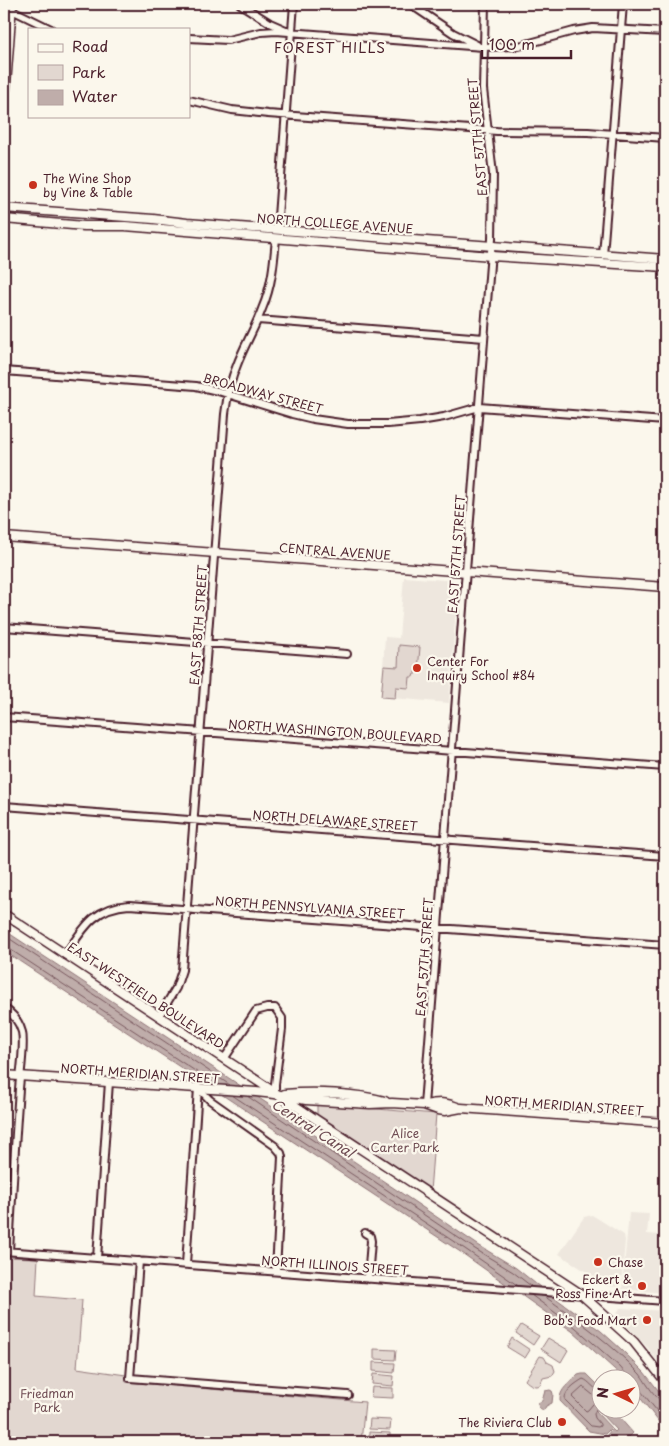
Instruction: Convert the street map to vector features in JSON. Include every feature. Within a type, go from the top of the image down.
[{"type":"main road","points":[[4,112],[9,9]]},
{"type":"main road","name":"NORTH COLLEGE AVENUE","points":[[4,208],[491,256],[665,268]]},
{"type":"main road","name":"NORTH COLLEGE AVENUE","points":[[4,219],[84,226],[125,226],[491,246],[665,259]]},
{"type":"main road","name":"CENTRAL AVENUE","points":[[4,537],[665,587]]},
{"type":"main road","name":"EAST WESTFIELD BOULEVARD","points":[[4,914],[581,1294],[630,1338],[665,1381]]},
{"type":"main road","name":"NORTH MERIDIAN STREET","points":[[4,1075],[256,1092],[315,1101],[424,1105],[439,1102],[462,1108],[665,1123]]},
{"type":"main road","name":"NORTH MERIDIAN STREET","points":[[275,1094],[301,1092],[370,1097],[392,1103]]},
{"type":"main road","points":[[312,1117],[311,1110],[315,1101]]},
{"type":"street","points":[[240,4],[270,22],[292,32]]},
{"type":"street","name":"EAST 58TH STREET","points":[[159,1016],[176,988],[182,970],[224,422],[228,394],[236,366],[258,320],[273,274],[294,4]]},
{"type":"street","points":[[410,4],[452,33],[483,47]]},
{"type":"street","name":"EAST 57TH STREET","points":[[424,1105],[491,256],[492,174],[483,89],[485,4]]},
{"type":"street","points":[[603,255],[623,4]]},
{"type":"street","points":[[9,9],[49,28]]},
{"type":"street","points":[[190,38],[228,40],[266,31],[483,47],[520,46],[584,29],[601,28],[665,32]]},
{"type":"street","points":[[190,100],[241,111],[285,116],[488,130],[613,134],[665,138]]},
{"type":"street","points":[[258,320],[484,338]]},
{"type":"street","name":"BROADWAY STREET","points":[[4,372],[185,385],[212,389],[313,419],[355,424],[388,424],[420,421],[444,417],[479,407],[665,421]]},
{"type":"street","points":[[4,627],[347,654]]},
{"type":"street","name":"NORTH WASHINGTON BOULEVARD","points":[[4,717],[665,767]]},
{"type":"street","name":"NORTH DELAWARE STREET","points":[[4,806],[665,856]]},
{"type":"street","name":"NORTH PENNSYLVANIA STREET","points":[[65,955],[86,924],[100,913],[110,908],[132,905],[665,945]]},
{"type":"street","points":[[4,1008],[18,1022],[23,1040],[6,1251]]},
{"type":"street","points":[[224,1059],[256,1011],[275,1008],[282,1018],[282,1029],[275,1094]]},
{"type":"street","points":[[97,1258],[109,1082]]},
{"type":"street","points":[[186,1264],[198,1088]]},
{"type":"street","points":[[198,1088],[210,1100],[275,1146],[281,1153],[276,1272]]},
{"type":"street","points":[[365,1233],[370,1236],[371,1241],[368,1279]]},
{"type":"street","name":"NORTH ILLINOIS STREET","points":[[6,1251],[556,1292],[665,1302]]},
{"type":"street","points":[[139,1261],[130,1378],[348,1395]]},
{"type":"shaded area","name":"Center For Inquiry School #84","points":[[404,577],[458,581],[449,703],[381,697],[385,637],[399,638]]},
{"type":"shaded area","points":[[629,1213],[649,1214],[647,1234],[661,1235],[659,1253],[665,1253],[665,1293],[622,1289]]},
{"type":"shaded area","points":[[592,1215],[624,1235],[622,1275],[618,1287],[608,1286],[559,1254],[584,1217]]},
{"type":"shaded area","points":[[620,1308],[665,1311],[665,1371],[648,1348],[616,1315]]},
{"type":"green space","points":[[399,645],[420,647],[418,671],[416,671],[413,677],[410,677],[409,688],[396,687],[395,698],[381,697],[384,666],[398,667]]},
{"type":"green space","name":"Alice Carter Park","points":[[317,1104],[436,1114],[430,1192],[317,1115]]},
{"type":"green space","name":"Friedman Park","points":[[4,1257],[38,1258],[36,1296],[82,1300],[77,1368],[126,1375],[126,1382],[365,1402],[361,1442],[4,1442]]},
{"type":"green space","points":[[521,1325],[539,1336],[533,1345],[516,1333]]},
{"type":"green space","points":[[512,1338],[530,1350],[525,1358],[507,1347]]},
{"type":"green space","points":[[548,1338],[568,1350],[561,1362],[541,1349]]},
{"type":"green space","points":[[374,1349],[396,1350],[395,1360],[374,1359]]},
{"type":"green space","points":[[540,1356],[553,1365],[555,1371],[552,1376],[543,1378],[540,1385],[534,1386],[525,1380]]},
{"type":"green space","points":[[373,1362],[395,1363],[394,1373],[373,1371]]},
{"type":"green space","points":[[373,1374],[394,1376],[393,1386],[372,1384]]},
{"type":"green space","points":[[372,1387],[393,1388],[393,1398],[371,1397]]},
{"type":"green space","points":[[370,1419],[391,1420],[390,1430],[369,1429]]},
{"type":"green space","points":[[369,1432],[390,1433],[390,1442],[369,1442]]},
{"type":"water","name":"Central Canal","points":[[4,930],[478,1245],[516,1268],[601,1331],[640,1368],[613,1368],[572,1331],[462,1253],[4,951]]},
{"type":"water","name":"Central Canal","points":[[642,1370],[665,1399],[665,1430],[642,1400]]},
{"type":"water","points":[[587,1374],[592,1379],[592,1418],[602,1418],[611,1428],[605,1434],[589,1431],[560,1401],[561,1393],[578,1375]]},
{"type":"water","points":[[550,1390],[553,1394],[552,1403],[543,1410],[539,1407],[538,1403],[542,1401],[545,1391]]},
{"type":"water","points":[[606,1418],[620,1418],[633,1433],[624,1442],[614,1442],[607,1435],[612,1429],[615,1432],[617,1430]]},
{"type":"place","name":"The Wine Shop by Vine & Table","points":[[33,185]]},
{"type":"place","name":"Center For Inquiry School #84","points":[[417,668]]},
{"type":"place","name":"Chase","points":[[598,1262]]},
{"type":"place","name":"Eckert & Ross Fine Art","points":[[642,1286]]},
{"type":"place","name":"Bob's Food Mart","points":[[647,1320]]},
{"type":"place","name":"The Riviera Club","points":[[562,1422]]},
{"type":"district","name":"FOREST HILLS","points":[[330,47]]}]
